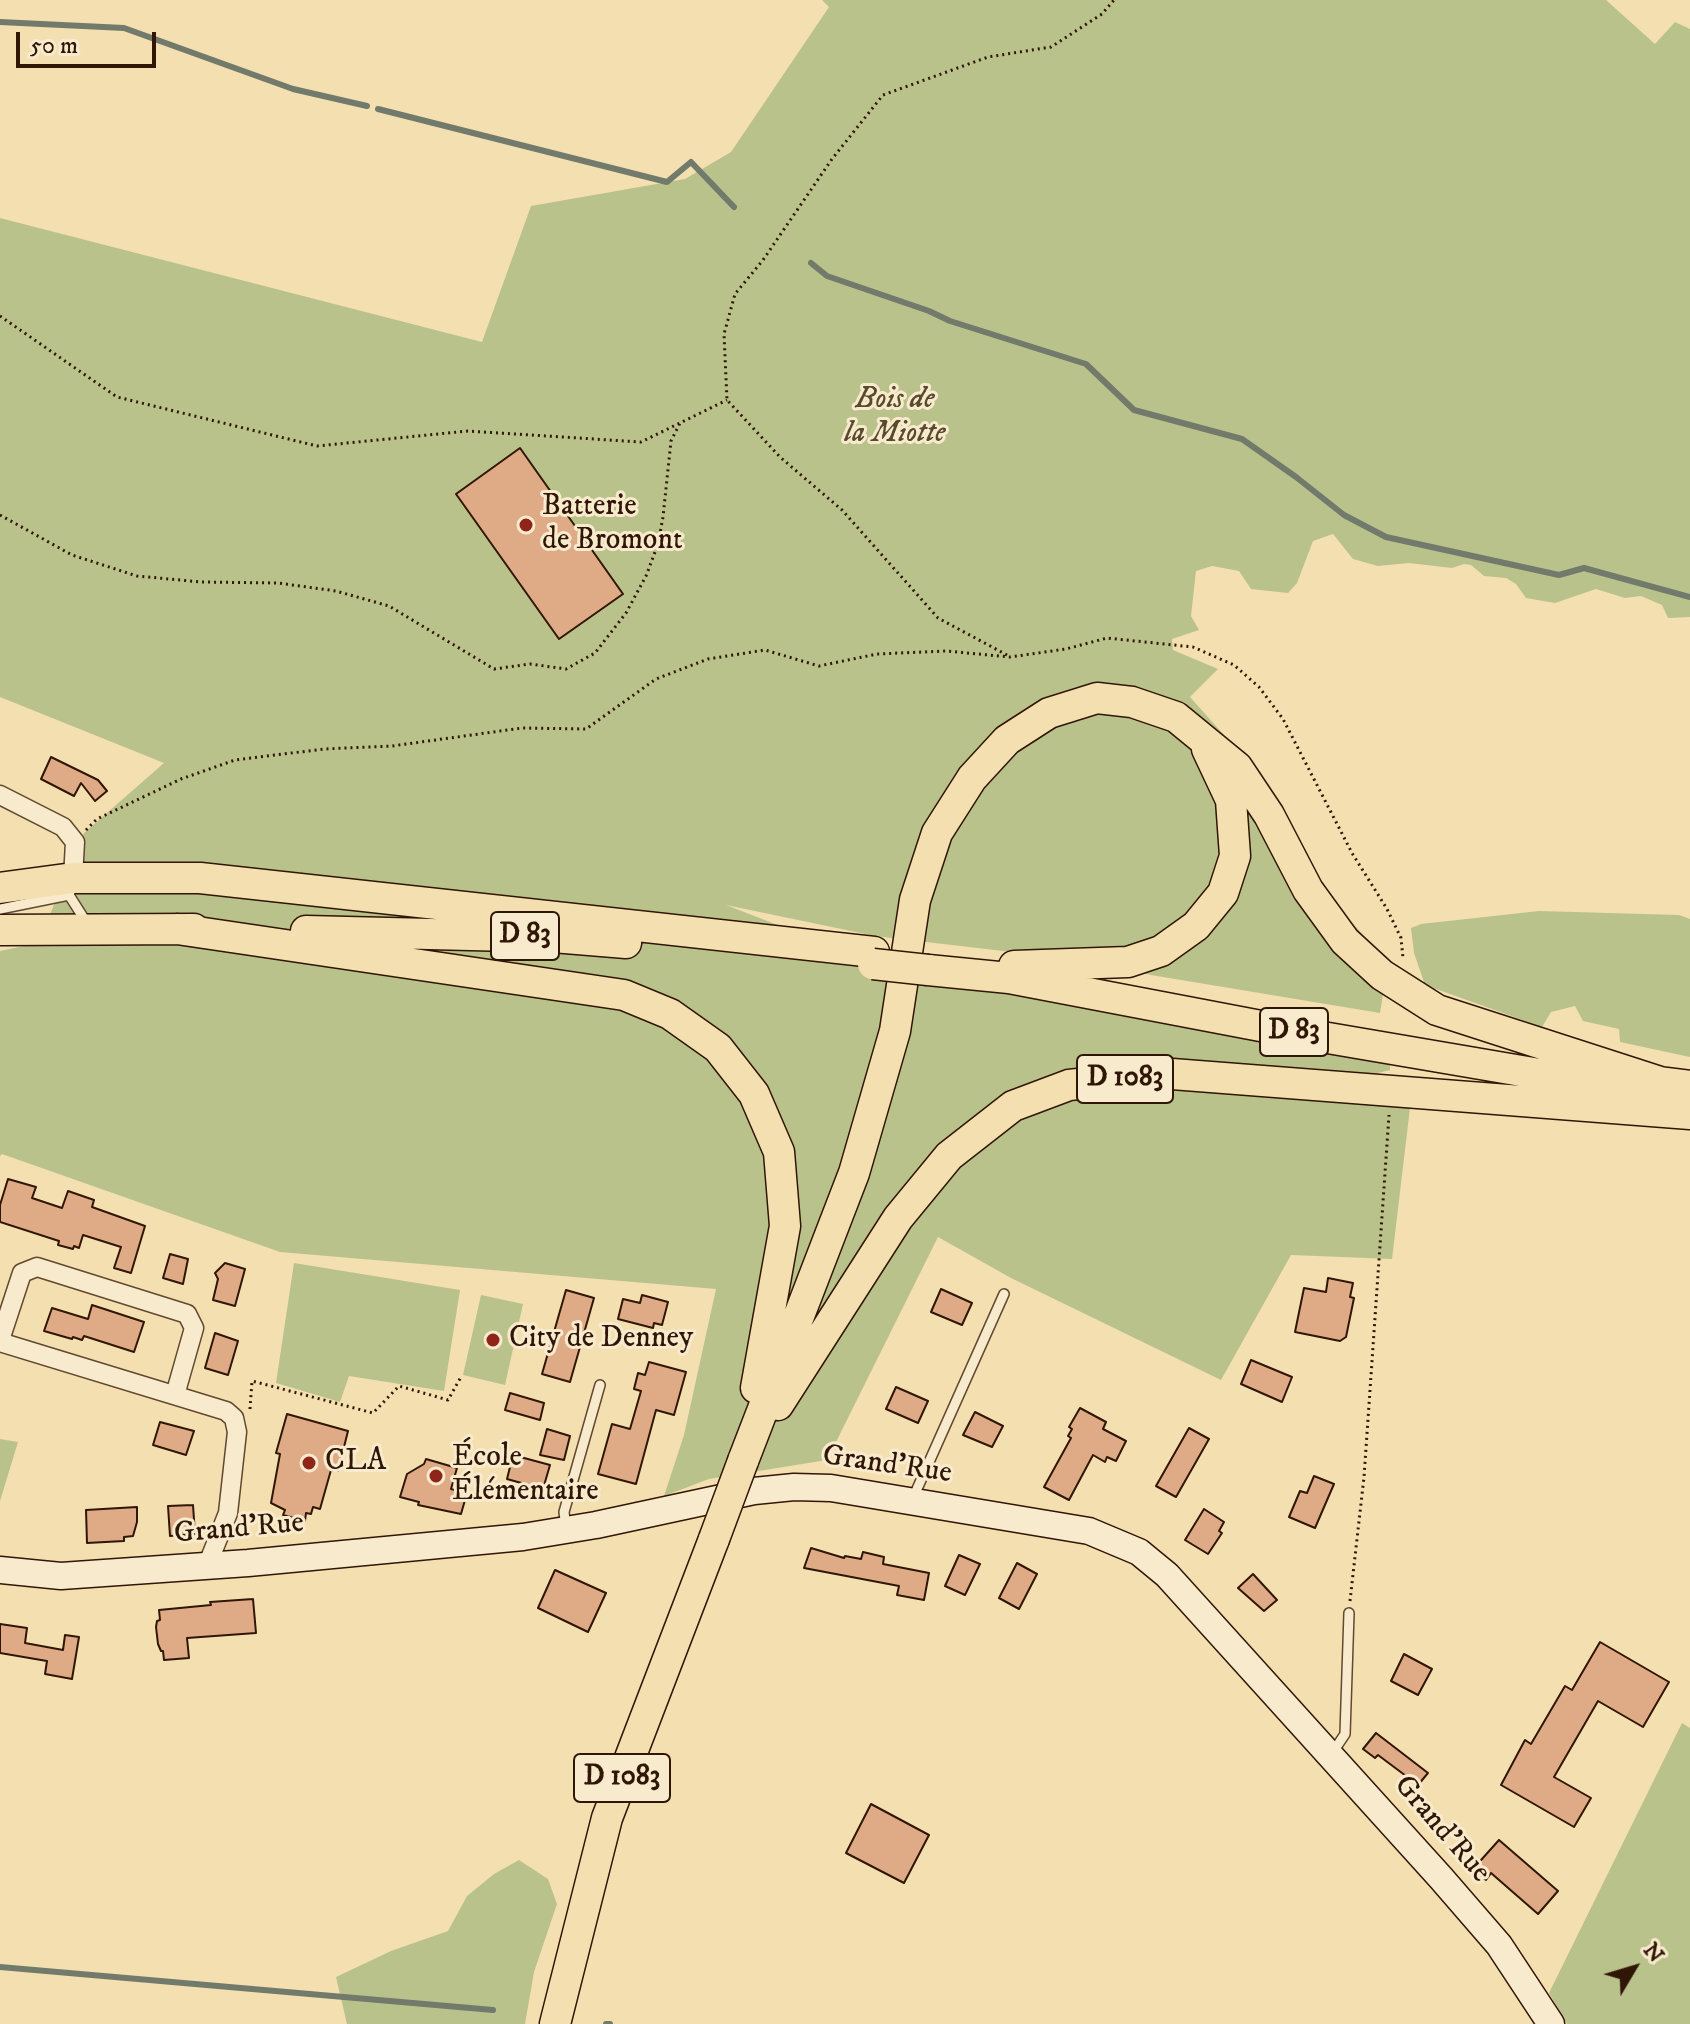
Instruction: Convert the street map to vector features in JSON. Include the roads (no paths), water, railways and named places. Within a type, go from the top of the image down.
[{"type":"main road","name":"D 1083","points":[[555,2024],[607,1818],[854,1173],[895,1031],[915,900],[937,833],[972,778],[1007,740],[1049,713],[1097,698],[1132,702],[1176,717],[1237,767],[1269,815],[1308,890],[1345,941],[1382,975],[1437,1010],[1600,1062]]},
{"type":"main road","points":[[1014,966],[1128,962],[1161,951],[1196,926],[1223,893],[1235,856],[1231,800],[1202,737]]},
{"type":"main road","name":"D 83","points":[[0,888],[71,887],[200,878],[873,958]]},
{"type":"main road","name":"D 1083","points":[[177,929],[624,995],[670,1014],[718,1048],[754,1094],[779,1152],[785,1226],[743,1461]]},
{"type":"main road","name":"D 83","points":[[0,930],[177,929],[553,937],[928,963],[1014,966],[1600,1062],[1675,1084]]},
{"type":"main road","name":"D 83","points":[[928,963],[1287,1031],[1592,1083],[1675,1084]]},
{"type":"main road","name":"D 1083","points":[[743,1461],[898,1218],[949,1156],[1013,1106],[1041,1095],[1069,1085],[1172,1074],[1690,1114]]},
{"type":"street","points":[[0,795],[63,827],[75,842],[71,887]]},
{"type":"street","points":[[175,1395],[194,1328],[187,1314],[37,1267],[22,1273],[0,1341],[226,1411],[234,1418],[237,1432],[228,1513],[207,1566]]},
{"type":"street","name":"Grand'Rue","points":[[0,1570],[61,1576],[523,1537],[754,1491],[794,1487],[831,1488],[1089,1531],[1139,1552],[1175,1583],[1499,1945],[1551,2024]]},
{"type":"lane","points":[[0,909],[71,887],[91,929]]},
{"type":"lane","points":[[912,1502],[1004,1294]]},
{"type":"lane","points":[[566,1530],[564,1512],[600,1385]]},
{"type":"lane","points":[[1331,1754],[1345,1734],[1349,1613]]},
{"type":"waterway","points":[[0,22],[124,28],[293,89],[367,106]]},
{"type":"waterway","points":[[378,109],[667,182],[691,162],[734,207]]},
{"type":"waterway","points":[[811,263],[827,276],[950,321],[1086,364],[1134,410],[1242,439],[1344,515],[1386,537],[1559,575],[1584,568],[1690,597]]},
{"type":"waterway","points":[[0,1967],[493,2010]]},
{"type":"place","name":"Batterie de Bromont","points":[[526,525]]},
{"type":"place","name":"City de Denney","points":[[493,1340]]},
{"type":"place","name":"CLA","points":[[309,1463]]},
{"type":"place","name":"École Élémentaire","points":[[436,1476]]},
{"type":"park label","name":"Bois de la Miotte","points":[[895,418]]}]
